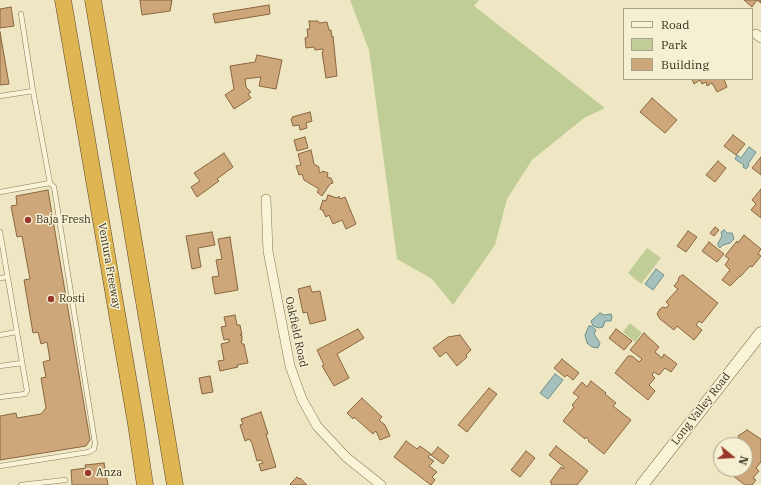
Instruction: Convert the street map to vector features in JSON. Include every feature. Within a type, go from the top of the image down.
[{"type":"highway","name":"Ventura Freeway","points":[[63,0],[136,424],[145,485]]},
{"type":"highway","points":[[93,0],[174,485]]},
{"type":"street","name":"Oakfield Road","points":[[266,199],[268,251],[290,366],[302,399],[318,426],[346,457],[381,485]]},
{"type":"street","name":"Long Valley Road","points":[[642,485],[761,333]]},
{"type":"lane","points":[[0,466],[89,452],[94,449],[95,443],[54,187],[50,183],[21,14]]},
{"type":"lane","points":[[0,96],[33,91]]},
{"type":"lane","points":[[0,192],[50,183]]},
{"type":"lane","points":[[0,232],[1,249],[27,391],[25,394],[0,397]]},
{"type":"lane","points":[[0,278],[7,277]]},
{"type":"lane","points":[[0,335],[17,332]]},
{"type":"lane","points":[[0,366],[22,363]]},
{"type":"lane","points":[[21,485],[65,480]]},
{"type":"green space","points":[[350,0],[479,0],[474,6],[605,108],[584,118],[532,160],[507,199],[495,245],[453,305],[432,279],[397,259],[369,50]]},
{"type":"green space","points":[[647,248],[661,258],[641,284],[628,273]]},
{"type":"green space","points":[[630,323],[642,333],[635,342],[623,332]]},
{"type":"water","points":[[749,147],[756,152],[746,169],[743,167],[744,165],[735,159],[737,155],[741,158]]},
{"type":"water","points":[[724,230],[727,233],[732,233],[734,239],[730,243],[723,245],[720,248],[718,243],[722,236],[721,232]]},
{"type":"water","points":[[656,269],[664,275],[653,290],[645,284]]},
{"type":"water","points":[[600,313],[604,315],[611,314],[612,317],[611,321],[605,321],[603,327],[599,328],[593,326],[591,321]]},
{"type":"water","points":[[589,326],[596,330],[594,334],[600,343],[598,348],[592,347],[587,343],[585,335]]},
{"type":"water","points":[[555,374],[563,380],[548,399],[540,393]]},
{"type":"building","points":[[140,0],[172,0],[170,11],[142,15]]},
{"type":"building","points":[[744,0],[757,0],[752,7]]},
{"type":"building","points":[[269,5],[270,14],[215,23],[213,14]]},
{"type":"building","points":[[11,7],[14,26],[0,28],[0,9]]},
{"type":"building","points":[[309,21],[318,21],[319,23],[327,22],[329,30],[331,30],[332,37],[333,36],[337,76],[326,78],[322,52],[323,49],[315,50],[314,47],[306,48],[305,38],[308,37],[307,29],[310,29]]},
{"type":"building","points":[[0,32],[9,84],[0,85]]},
{"type":"building","points":[[257,55],[282,60],[276,89],[259,86],[261,77],[245,79],[246,87],[251,92],[248,94],[251,98],[234,109],[225,95],[234,89],[230,66],[255,62]]},
{"type":"building","points":[[692,80],[700,80],[694,84]]},
{"type":"building","points":[[700,80],[724,80],[727,87],[717,92],[712,83],[707,86],[706,82],[702,84]]},
{"type":"building","points":[[652,98],[677,120],[665,133],[640,112]]},
{"type":"building","points":[[310,112],[312,121],[306,123],[307,128],[300,130],[299,125],[293,126],[291,119],[293,118],[292,117]]},
{"type":"building","points":[[733,135],[745,144],[736,155],[724,146]]},
{"type":"building","points":[[305,137],[308,148],[297,151],[294,140]]},
{"type":"building","points":[[311,150],[314,164],[319,167],[320,173],[323,171],[328,173],[327,177],[331,178],[333,183],[330,184],[322,196],[317,192],[319,189],[304,180],[302,174],[299,175],[296,166],[301,165],[298,154]]},
{"type":"building","points":[[224,153],[233,167],[217,179],[219,181],[197,197],[191,187],[200,181],[194,173]]},
{"type":"building","points":[[761,157],[761,175],[752,168]]},
{"type":"building","points":[[718,161],[726,168],[715,182],[706,175]]},
{"type":"building","points":[[761,189],[761,218],[751,210],[756,204],[752,200]]},
{"type":"building","points":[[48,190],[90,440],[86,446],[0,460],[0,416],[16,413],[17,418],[41,414],[46,408],[41,378],[46,377],[43,362],[50,360],[47,342],[41,344],[38,332],[33,333],[24,280],[30,279],[22,236],[17,237],[11,206],[17,205],[16,196]]},
{"type":"building","points":[[328,195],[337,198],[339,196],[340,199],[345,197],[356,224],[346,229],[342,220],[333,224],[329,215],[326,217],[324,211],[320,209],[323,200],[326,201]]},
{"type":"building","points":[[715,227],[719,230],[714,236],[710,233]]},
{"type":"building","points":[[688,231],[697,237],[686,252],[677,246]]},
{"type":"building","points":[[212,232],[215,245],[198,248],[201,267],[192,269],[186,236]]},
{"type":"building","points":[[744,235],[761,249],[758,254],[761,256],[752,267],[750,266],[730,286],[722,280],[730,270],[725,265],[729,259],[725,256]]},
{"type":"building","points":[[230,237],[238,290],[215,294],[212,277],[219,276],[216,260],[222,259],[218,239]]},
{"type":"building","points":[[709,242],[724,254],[717,262],[702,251]]},
{"type":"building","points":[[683,275],[718,303],[702,323],[699,321],[696,325],[702,330],[694,340],[677,326],[674,330],[660,319],[657,314],[660,309],[663,307],[666,308],[669,305],[666,302],[678,289],[674,286],[679,277]]},
{"type":"building","points":[[310,286],[312,292],[320,291],[326,320],[310,324],[307,312],[303,313],[298,289]]},
{"type":"building","points":[[235,315],[237,325],[240,325],[242,335],[240,335],[242,336],[241,341],[242,344],[244,344],[248,363],[220,371],[218,361],[224,360],[221,344],[229,342],[229,339],[224,340],[221,327],[226,326],[224,317]]},
{"type":"building","points":[[358,329],[364,338],[337,354],[349,378],[334,386],[322,366],[324,365],[317,350]]},
{"type":"building","points":[[616,329],[632,341],[624,350],[609,338]]},
{"type":"building","points":[[644,333],[659,347],[655,352],[662,358],[664,354],[677,364],[671,372],[665,368],[659,375],[654,372],[652,375],[655,378],[649,385],[655,391],[648,400],[615,373],[628,356],[632,356],[639,362],[642,359],[630,350]]},
{"type":"building","points":[[460,335],[471,350],[466,355],[467,357],[457,366],[446,352],[440,357],[433,348],[448,337]]},
{"type":"building","points":[[562,359],[579,373],[573,380],[567,375],[565,377],[554,368]]},
{"type":"building","points":[[210,376],[213,392],[202,394],[199,378]]},
{"type":"building","points":[[591,381],[616,403],[613,406],[631,420],[604,454],[588,441],[589,440],[586,437],[585,439],[563,421],[574,407],[572,405],[579,397],[573,393],[582,382],[587,387]]},
{"type":"building","points":[[489,388],[497,394],[467,432],[458,425]]},
{"type":"building","points":[[362,398],[382,417],[379,420],[385,425],[390,436],[380,440],[376,431],[373,434],[354,417],[353,419],[347,413]]},
{"type":"building","points":[[261,412],[276,467],[261,471],[259,464],[263,463],[261,460],[257,461],[252,443],[249,439],[245,441],[240,425],[243,424],[241,419]]},
{"type":"building","points":[[747,430],[761,439],[761,462],[756,468],[759,471],[753,478],[756,480],[752,485],[745,485],[734,477],[753,477],[753,437],[738,436]]},
{"type":"building","points":[[406,441],[417,449],[420,446],[431,454],[428,457],[434,461],[429,466],[437,472],[432,477],[435,480],[431,485],[394,457]]},
{"type":"building","points":[[556,446],[588,471],[577,485],[551,485],[552,483],[550,482],[561,467],[563,469],[564,467],[549,455]]},
{"type":"building","points":[[438,447],[449,456],[443,464],[431,455]]},
{"type":"building","points":[[526,451],[535,458],[520,477],[511,470]]},
{"type":"building","name":"Anza","points":[[104,463],[108,485],[72,485],[71,470],[86,468],[85,465]]},
{"type":"building","points":[[297,477],[307,485],[291,485],[290,484]]},
{"type":"place","name":"Baja Fresh","points":[[28,220]]},
{"type":"place","name":"Rosti","points":[[51,299]]},
{"type":"place","name":"Anza","points":[[88,473]]}]
